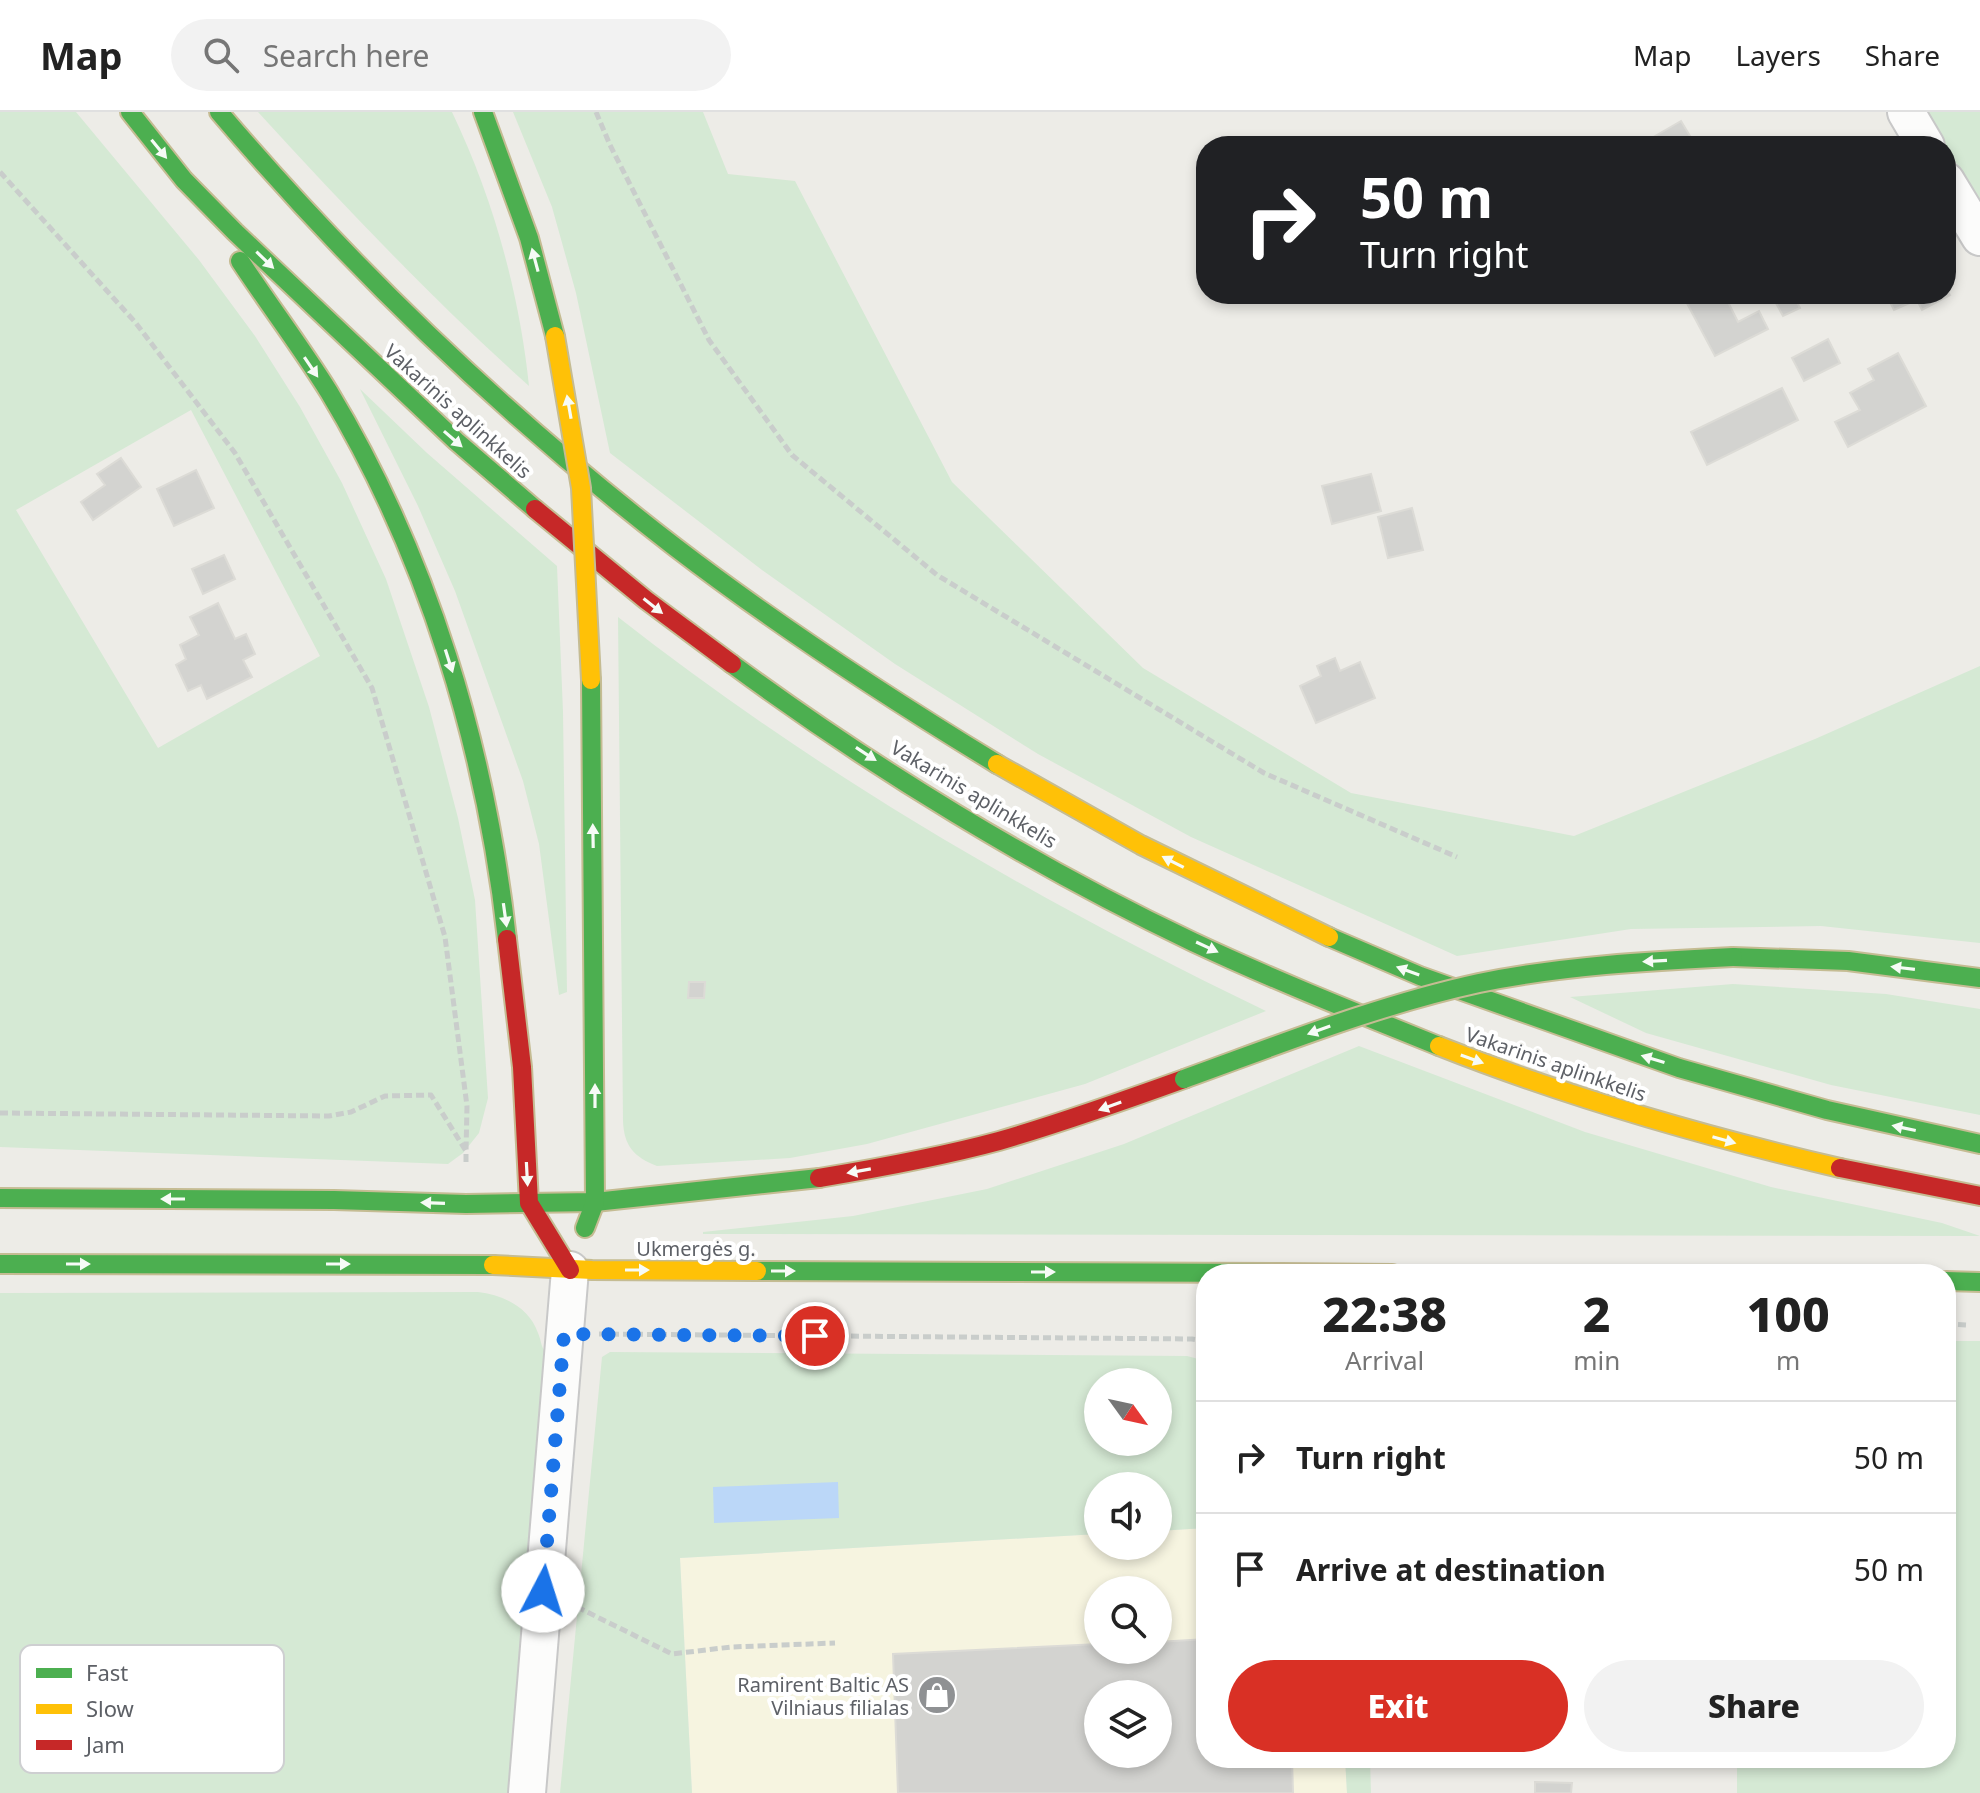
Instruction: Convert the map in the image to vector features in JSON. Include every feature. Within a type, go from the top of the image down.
[{"type":"highway","name":"Vakarinis aplinkkelis","points":[[130,112],[189,186],[432,421],[538,513],[656,608],[771,692],[920,789],[1038,860],[1170,931],[1290,986],[1461,1055],[1622,1111],[1773,1154],[1980,1196]]},
{"type":"highway","name":"Vakarinis aplinkkelis","points":[[219,112],[332,236],[463,368],[627,510],[761,611],[912,714],[1028,784],[1127,839],[1250,901],[1396,967],[1607,1045],[1737,1086],[1861,1119],[1980,1144]]},
{"type":"highway","points":[[483,112],[529,238],[555,336],[570,409],[581,489],[588,580],[595,1202],[570,1270]]},
{"type":"highway","points":[[189,186],[329,393],[380,490],[424,587],[454,677],[484,791],[502,892],[522,1067],[529,1203],[570,1270]]},
{"type":"highway","points":[[0,1198],[466,1204],[595,1202],[801,1181],[900,1164],[998,1141],[1095,1111],[1332,1025],[1445,991],[1562,970],[1733,957],[1848,961],[1980,978]]},
{"type":"highway","name":"Ukmergės g.","points":[[0,1264],[465,1263],[570,1270],[1196,1273]]},
{"type":"highway","points":[[1956,1281],[1980,1282]]},
{"type":"street","points":[[1906,112],[1920,136]]},
{"type":"street","points":[[1956,197],[1980,237]]},
{"type":"street","points":[[527,1793],[570,1270]]},
{"type":"path","points":[[596,112],[709,340],[792,455],[937,575],[964,592],[1264,773],[1457,857]]},
{"type":"path","points":[[0,172],[135,322],[235,453],[372,688],[445,937],[467,1106],[466,1151]]},
{"type":"path","points":[[0,1113],[329,1116],[351,1112],[385,1096],[431,1095],[455,1129]]},
{"type":"path","points":[[564,1334],[1196,1340]]},
{"type":"path","points":[[543,1591],[672,1654],[731,1647],[835,1643]]},
{"type":"shaded area","points":[[1196,1529],[1196,1768],[1346,1768],[1347,1793],[692,1793],[680,1558],[1084,1535],[1084,1560],[1172,1560],[1172,1530]]},
{"type":"green space","points":[[0,112],[76,112],[199,260],[255,336],[300,407],[342,483],[386,579],[429,707],[458,818],[475,900],[488,1098],[479,1133],[463,1153],[448,1164],[0,1147]],"holes":[[[191,410],[320,656],[158,748],[16,510]]]},
{"type":"green space","points":[[258,112],[452,112],[480,178],[502,246],[519,315],[529,386],[390,252]]},
{"type":"green space","points":[[513,112],[703,112],[728,174],[795,181],[952,482],[1143,668],[1351,793],[1574,836],[1815,739],[1980,666],[1980,943],[1821,926],[1631,929],[1457,956],[1191,837],[1038,754],[895,664],[762,570],[610,453],[576,293],[552,207]]},
{"type":"green space","points":[[1926,112],[1980,112],[1980,203],[1956,163],[1956,136],[1940,136]]},
{"type":"green space","points":[[360,389],[427,453],[557,566],[563,712],[567,992],[559,995],[539,844],[523,781],[455,591],[418,506]]},
{"type":"green space","points":[[618,617],[771,729],[931,832],[1096,925],[1266,1011],[1085,1084],[867,1144],[790,1158],[657,1166],[642,1159],[628,1144],[623,1121]]},
{"type":"green space","points":[[1733,984],[1886,994],[1980,1009],[1980,1115],[1831,1085],[1646,1033],[1570,997]]},
{"type":"green space","points":[[1359,1046],[1585,1132],[1771,1187],[1942,1223],[1980,1236],[703,1234],[853,1216],[987,1189],[1124,1144]]},
{"type":"green space","points":[[478,1292],[506,1299],[522,1309],[534,1324],[548,1355],[510,1793],[0,1793],[0,1293]]},
{"type":"green space","points":[[1956,1341],[1980,1341],[1980,1793],[1737,1793],[1737,1768],[1956,1768]]},
{"type":"green space","points":[[610,1352],[1196,1358],[1196,1529],[1172,1530],[1172,1472],[1084,1472],[1084,1535],[680,1558],[692,1793],[560,1793],[602,1357]]},
{"type":"green space","points":[[1346,1768],[1370,1768],[1371,1793],[1347,1793]]},
{"type":"water","points":[[838,1482],[839,1518],[714,1523],[713,1487]]},
{"type":"building","points":[[1681,121],[1690,136],[1655,136]]},
{"type":"building","points":[[1687,304],[1729,304],[1738,322],[1759,311],[1768,329],[1715,356]]},
{"type":"building","points":[[1776,304],[1798,304],[1800,308],[1783,316]]},
{"type":"building","points":[[1891,304],[1908,304],[1894,310]]},
{"type":"building","points":[[1919,304],[1933,304],[1922,310]]},
{"type":"building","points":[[1828,339],[1840,363],[1804,381],[1792,358]]},
{"type":"building","points":[[1898,353],[1926,406],[1848,447],[1835,422],[1860,410],[1850,393],[1874,380],[1868,369]]},
{"type":"building","points":[[1782,388],[1798,420],[1707,465],[1691,432]]},
{"type":"building","points":[[121,458],[141,487],[93,520],[81,502],[105,485],[97,474]]},
{"type":"building","points":[[196,470],[214,508],[174,526],[157,489]]},
{"type":"building","points":[[1371,474],[1381,511],[1332,524],[1322,486]]},
{"type":"building","points":[[1412,508],[1423,550],[1388,558],[1378,517]]},
{"type":"building","points":[[224,555],[235,579],[203,594],[192,569]]},
{"type":"building","points":[[218,603],[235,639],[246,634],[255,654],[243,660],[252,677],[207,699],[201,685],[188,691],[176,665],[186,659],[180,645],[199,635],[190,617]]},
{"type":"building","points":[[1335,658],[1340,671],[1360,662],[1375,698],[1316,723],[1300,686],[1321,676],[1317,666]]},
{"type":"building","points":[[689,982],[705,982],[704,998],[688,998]]},
{"type":"building","points":[[1196,1640],[1196,1768],[1292,1768],[1293,1793],[898,1793],[893,1654],[1084,1645],[1084,1664],[1172,1664],[1172,1641]]},
{"type":"building","points":[[1535,1782],[1572,1783],[1571,1793],[1535,1793]]},
{"type":"traffic: fast","points":[[130,112],[184,180],[235,232],[456,441],[535,509]]},
{"type":"traffic: fast","points":[[219,112],[379,286],[553,448],[675,547],[753,605],[874,687],[997,764]]},
{"type":"traffic: fast","points":[[483,112],[529,238],[555,336]]},
{"type":"traffic: fast","points":[[240,261],[329,392],[396,520],[423,587],[468,726],[484,796],[507,939]]},
{"type":"traffic: fast","points":[[732,664],[898,778],[1074,882],[1223,956],[1439,1046]]},
{"type":"traffic: fast","points":[[585,1228],[595,1202],[591,680]]},
{"type":"traffic: fast","points":[[1329,937],[1420,976],[1679,1068],[1827,1110],[1980,1144]]},
{"type":"traffic: fast","points":[[1733,957],[1848,961],[1980,978]]},
{"type":"traffic: fast","points":[[1184,1079],[1367,1014],[1479,983],[1573,968],[1733,957]]},
{"type":"traffic: fast","points":[[0,1198],[466,1204],[595,1202],[819,1178]]},
{"type":"traffic: fast","points":[[0,1264],[493,1265]]},
{"type":"traffic: fast","points":[[757,1271],[1196,1273]]},
{"type":"traffic: fast","points":[[1956,1281],[1980,1282]]},
{"type":"traffic: slow","points":[[555,336],[581,488],[591,680]]},
{"type":"traffic: slow","points":[[997,764],[1141,845],[1329,937]]},
{"type":"traffic: slow","points":[[1439,1046],[1637,1114],[1840,1168]]},
{"type":"traffic: slow","points":[[493,1265],[592,1270],[757,1271]]},
{"type":"traffic: jam","points":[[535,509],[646,600],[732,664]]},
{"type":"traffic: jam","points":[[507,939],[522,1067],[529,1203],[570,1270]]},
{"type":"traffic: jam","points":[[819,1178],[909,1162],[999,1141],[1184,1079]]},
{"type":"traffic: jam","points":[[1840,1168],[1980,1196]]},
{"type":"place","name":"Ramirent Baltic AS Vilniaus filialas","points":[[937,1695]]},
{"type":"route","points":[[543,1591],[564,1334],[815,1336]]}]
